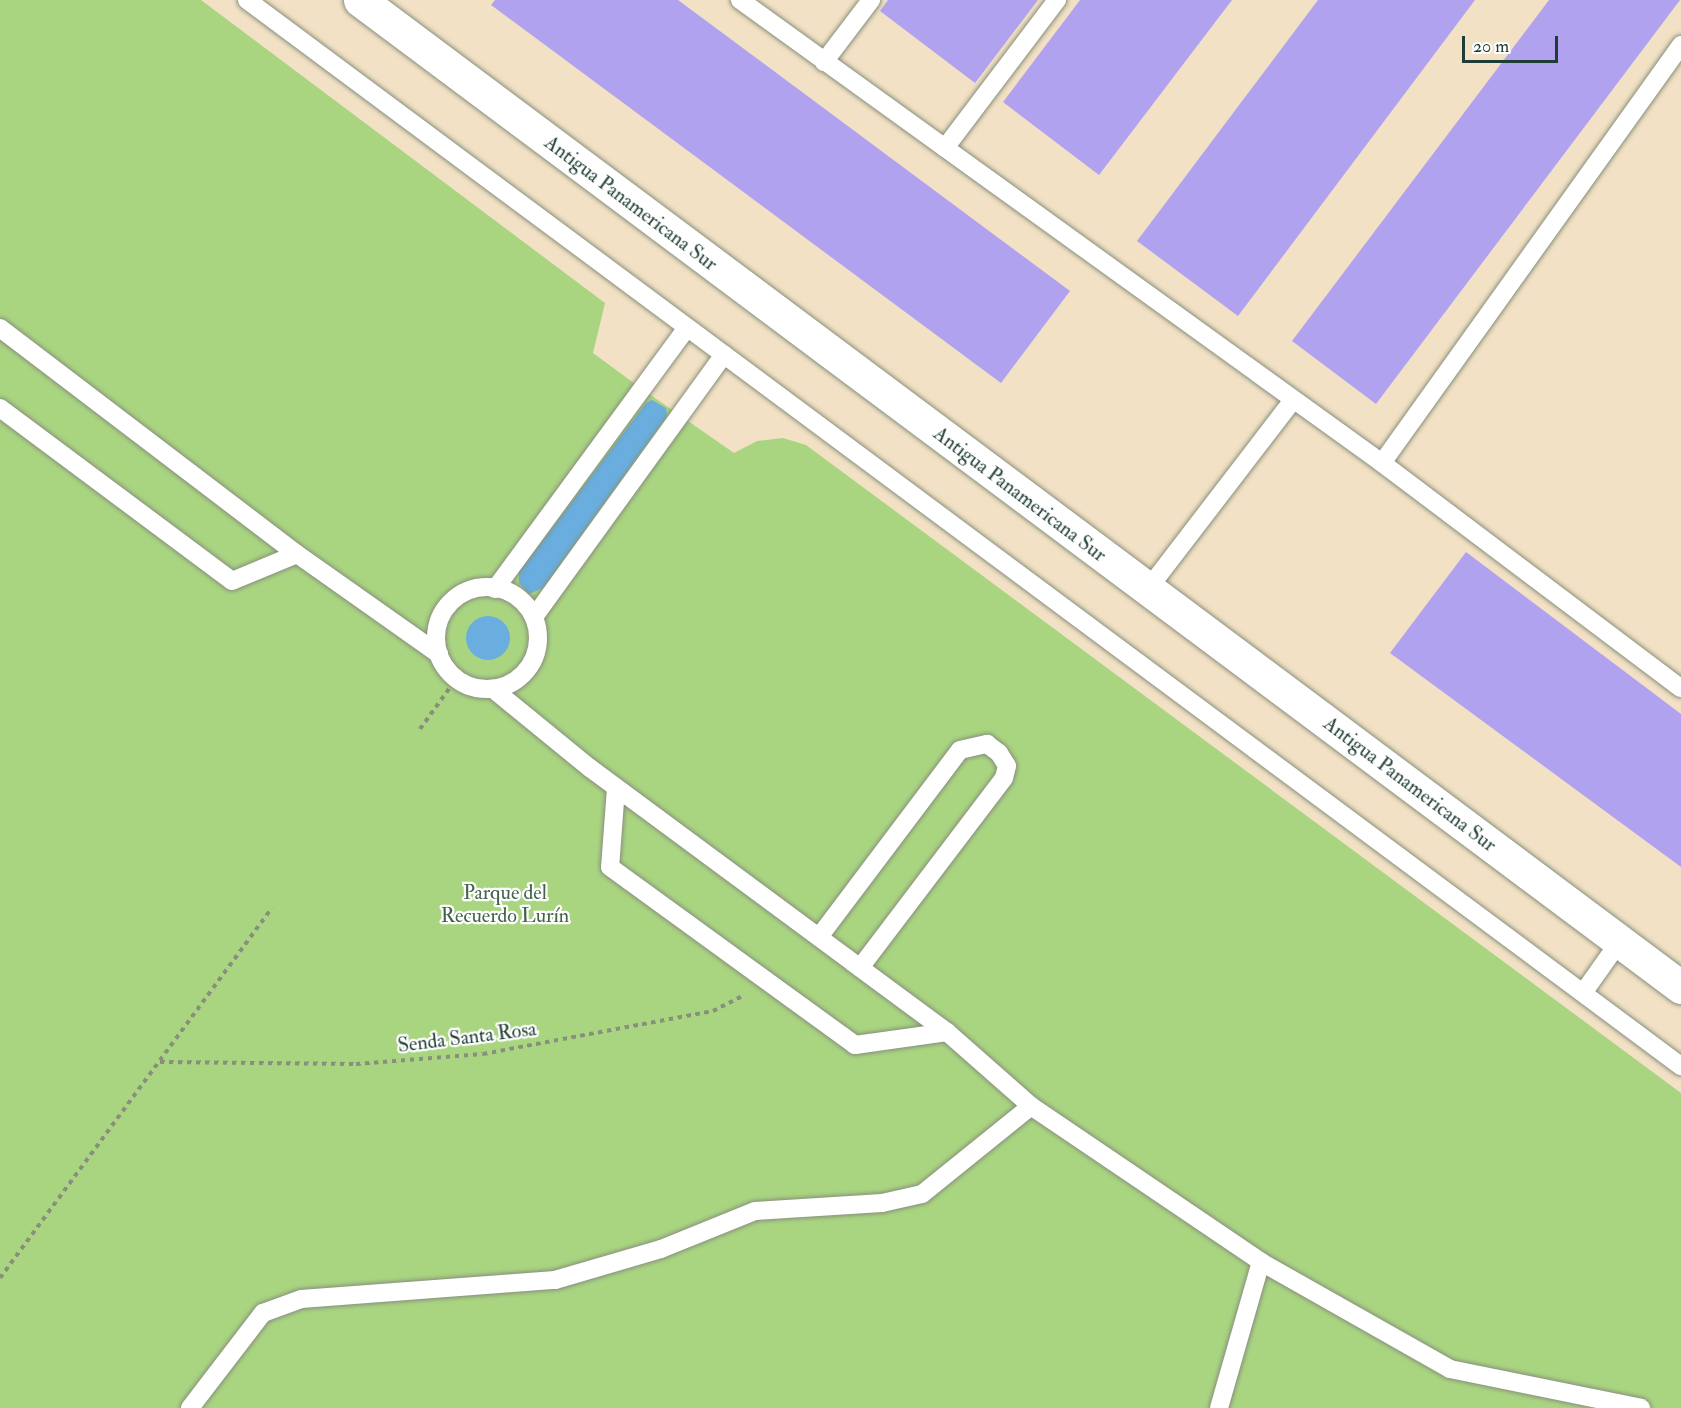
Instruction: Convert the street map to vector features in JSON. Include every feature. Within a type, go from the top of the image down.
[{"type":"main road","name":"Antigua Panamericana Sur","points":[[375,4],[1148,589],[1681,987]]},
{"type":"lane","points":[[246,0],[1681,1066]]},
{"type":"lane","points":[[740,0],[1292,401],[1382,463],[1681,688]]},
{"type":"lane","points":[[824,62],[871,0]]},
{"type":"lane","points":[[945,148],[1057,0]]},
{"type":"lane","points":[[1382,463],[1681,45]]},
{"type":"lane","points":[[0,328],[297,554],[439,654],[456,679],[476,689],[493,689],[522,676],[532,664],[538,633],[534,617],[516,596],[495,589],[473,589],[446,608],[436,638],[439,654]]},
{"type":"lane","points":[[495,589],[687,328]]},
{"type":"lane","points":[[534,617],[724,355]]},
{"type":"lane","points":[[1148,589],[1292,401]]},
{"type":"lane","points":[[0,408],[232,581],[297,554]]},
{"type":"lane","points":[[493,689],[616,788],[947,1032],[1031,1106],[1262,1262],[1450,1369],[1641,1408]]},
{"type":"lane","points":[[819,937],[960,750],[987,744],[999,753],[1007,766],[1004,778],[860,968]]},
{"type":"lane","points":[[616,788],[610,867],[855,1046],[947,1032]]},
{"type":"lane","points":[[1583,993],[1620,941]]},
{"type":"lane","points":[[190,1408],[263,1313],[301,1299],[555,1280],[661,1249],[755,1211],[882,1203],[922,1194],[1031,1106]]},
{"type":"lane","points":[[1219,1408],[1262,1262]]},
{"type":"path","points":[[420,729],[456,679]]},
{"type":"path","points":[[0,1278],[272,908]]},
{"type":"path","name":"Senda Santa Rosa","points":[[160,1062],[356,1064],[483,1054],[713,1011],[768,982]]},
{"type":"green space","name":"Parque del Recuerdo Lurín","points":[[0,0],[201,0],[605,303],[593,353],[734,453],[757,441],[783,438],[806,445],[1681,1093],[1681,1408],[0,1408]]},
{"type":"water","points":[[652,400],[666,408],[667,416],[543,588],[529,594],[519,583],[519,572],[646,403]]},
{"type":"water","points":[[488,616],[504,622],[510,638],[504,654],[488,660],[472,654],[466,638],[472,622]]},
{"type":"building","points":[[495,0],[678,0],[1070,291],[1001,383],[491,5]]},
{"type":"building","points":[[888,0],[1038,0],[975,83],[880,11]]},
{"type":"building","points":[[1080,0],[1232,0],[1099,175],[1003,102]]},
{"type":"building","points":[[1318,0],[1475,0],[1238,316],[1137,241]]},
{"type":"building","points":[[1549,0],[1680,0],[1376,404],[1292,341]]},
{"type":"building","points":[[1466,552],[1681,714],[1681,867],[1390,653]]}]
